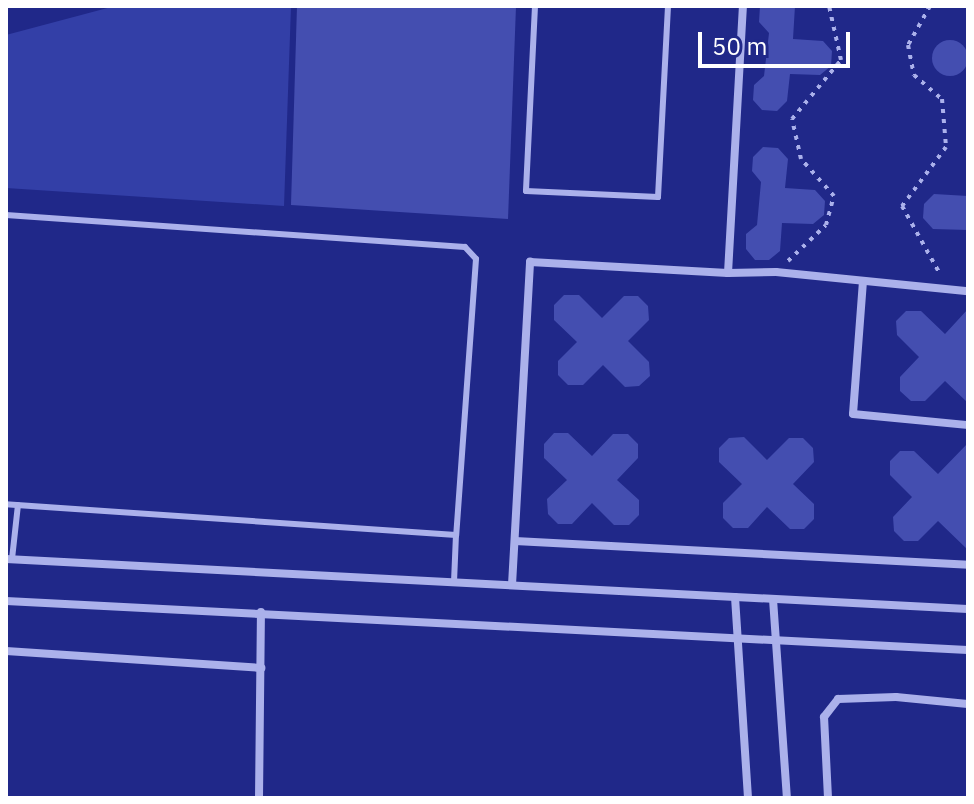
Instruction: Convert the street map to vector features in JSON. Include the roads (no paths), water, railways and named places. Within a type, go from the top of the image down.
[{"type":"street","points":[[728,273],[743,6]]},
{"type":"street","points":[[512,585],[530,262],[728,273],[776,272],[968,291]]},
{"type":"street","points":[[863,281],[853,414],[968,425]]},
{"type":"street","points":[[515,541],[968,565]]},
{"type":"street","points":[[9,559],[968,609]]},
{"type":"street","points":[[735,597],[748,798]]},
{"type":"street","points":[[773,599],[787,798]]},
{"type":"street","points":[[6,601],[968,650]]},
{"type":"street","points":[[259,798],[261,612]]},
{"type":"street","points":[[6,651],[261,668]]},
{"type":"street","points":[[828,798],[824,717],[838,699],[896,697],[968,704]]},
{"type":"lane","points":[[535,6],[526,191],[658,197],[668,6]]},
{"type":"lane","points":[[6,215],[473,251],[454,582]]},
{"type":"lane","points":[[6,504],[456,535]]},
{"type":"lane","points":[[9,559],[18,505]]}]
